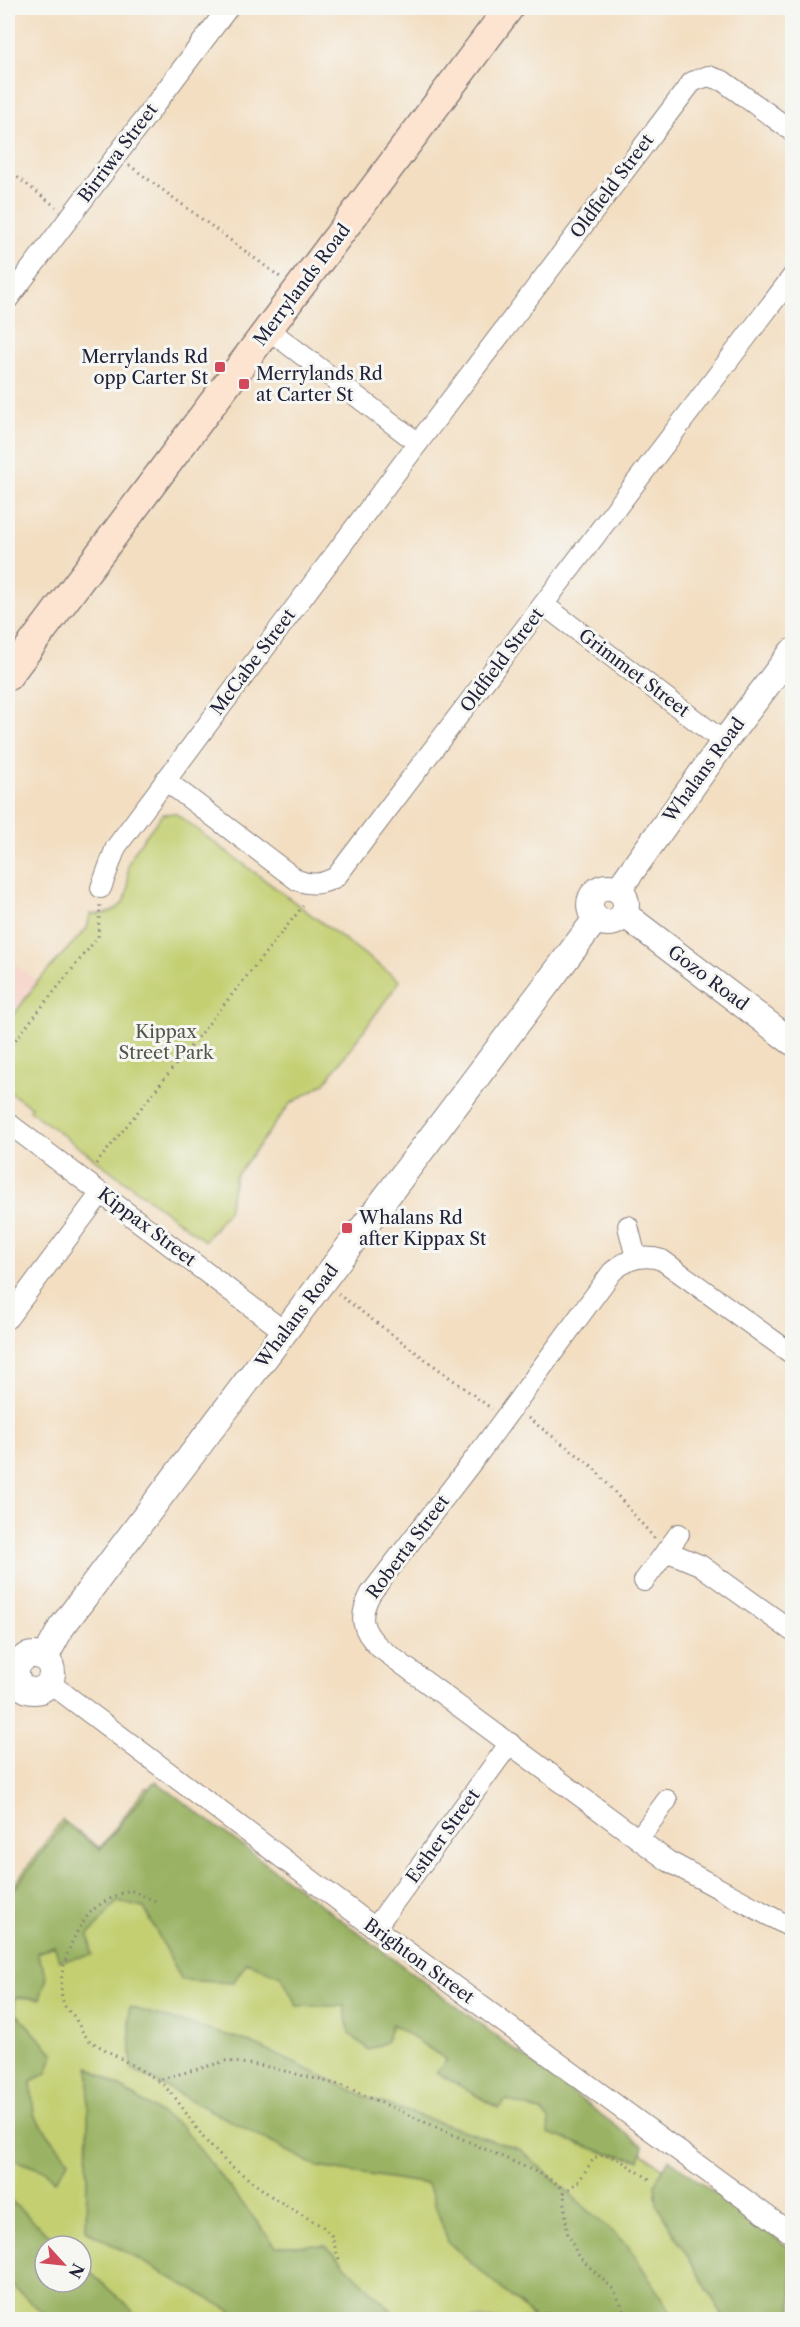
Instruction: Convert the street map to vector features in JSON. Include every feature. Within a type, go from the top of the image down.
[{"type":"main road","name":"Merrylands Road","points":[[8,676],[509,8]]},
{"type":"street","name":"Birriwa Street","points":[[8,299],[228,8]]},
{"type":"street","name":"Oldfield Street","points":[[418,443],[692,82],[708,76],[723,81],[792,131]]},
{"type":"street","name":"Oldfield Street","points":[[165,780],[288,875],[306,884],[328,881],[344,869],[792,277]]},
{"type":"street","points":[[268,329],[418,443]]},
{"type":"street","name":"McCabe Street","points":[[101,888],[116,847],[418,443]]},
{"type":"street","name":"Grimmet Street","points":[[544,605],[724,742]]},
{"type":"street","name":"Whalans Road","points":[[47,1671],[61,1628],[596,919],[611,923],[619,920],[621,902],[724,742],[792,652]]},
{"type":"street","name":"Gozo Road","points":[[621,902],[792,1042]]},
{"type":"street","name":"Kippax Street","points":[[8,1123],[285,1332]]},
{"type":"street","points":[[8,1318],[101,1193]]},
{"type":"street","points":[[628,1226],[636,1258],[650,1257],[667,1263],[792,1354]]},
{"type":"street","name":"Roberta Street","points":[[636,1258],[623,1263],[612,1272],[479,1453],[371,1593],[363,1611],[363,1626],[380,1648],[676,1866],[792,1928]]},
{"type":"street","points":[[644,1581],[679,1534]]},
{"type":"street","points":[[666,1551],[707,1569],[792,1631]]},
{"type":"street","points":[[14,1694],[40,1690],[47,1671]]},
{"type":"street","name":"Brighton Street","points":[[47,1671],[375,1928],[792,2234]]},
{"type":"street","name":"Esther Street","points":[[375,1928],[510,1743]]},
{"type":"street","points":[[639,1838],[667,1800]]},
{"type":"path","points":[[116,155],[280,277]]},
{"type":"path","points":[[8,170],[70,217]]},
{"type":"path","points":[[8,1050],[98,937],[101,888]]},
{"type":"path","points":[[96,1164],[303,906]]},
{"type":"path","points":[[155,1901],[130,1890],[92,1911],[76,1932],[67,1956],[62,1980],[65,2008],[74,2016],[83,2034],[90,2041],[158,2080],[174,2096],[206,2140],[226,2162],[275,2199],[323,2227],[331,2235],[339,2259]]},
{"type":"path","points":[[158,2080],[226,2061],[264,2066],[344,2086],[543,2175],[559,2185],[564,2193],[567,2232],[578,2256],[614,2290],[625,2319]]},
{"type":"path","points":[[564,2193],[579,2181],[594,2158],[603,2154],[618,2159],[651,2180]]},
{"type":"shaded area","points":[[8,959],[38,981],[8,1023]]},
{"type":"green space","name":"Kippax Street Park","points":[[175,813],[400,981],[325,1083],[290,1104],[235,1177],[228,1211],[205,1241],[29,1110],[31,1107],[8,1091],[8,1023],[38,981],[87,928],[90,914],[110,912],[124,901],[128,888],[128,867],[133,854],[163,814]]},
{"type":"green space","points":[[157,1782],[643,2146],[639,2160],[606,2153],[548,2133],[549,2120],[542,2112],[507,2100],[498,2108],[436,2072],[447,2060],[392,2024],[386,2042],[369,2050],[349,2033],[344,2006],[297,2006],[281,1976],[247,1962],[233,1983],[182,1980],[144,1908],[117,1902],[89,1935],[92,1955],[60,1961],[54,1946],[37,1953],[47,1976],[40,1999],[15,1997],[15,2012],[54,2054],[47,2073],[31,2081],[34,2115],[69,2161],[55,2181],[45,2171],[8,2158],[8,1897],[65,1822],[100,1850],[153,1783]]},
{"type":"green space","points":[[146,1787],[792,2263],[792,2319],[8,2319],[8,1893],[62,1820],[100,1848]]},
{"type":"green space","points":[[129,2007],[247,2041],[373,2100],[521,2150],[629,2247],[675,2319],[536,2319],[448,2242],[428,2184],[318,2167],[132,2069]]},
{"type":"green space","points":[[89,2067],[182,2127],[276,2246],[325,2245],[400,2319],[245,2319],[86,2230]]},
{"type":"green space","points":[[669,2159],[792,2250],[792,2319],[725,2319],[657,2205],[655,2183]]},
{"type":"green space","points":[[8,2198],[48,2234],[33,2234],[33,2294],[93,2294],[93,2275],[142,2319],[50,2319],[8,2282]]},
{"type":"place","name":"Merrylands Rd opp Carter St","points":[[220,367]]},
{"type":"place","name":"Merrylands Rd at Carter St","points":[[244,384]]},
{"type":"place","name":"Whalans Rd after Kippax St","points":[[347,1228]]}]
